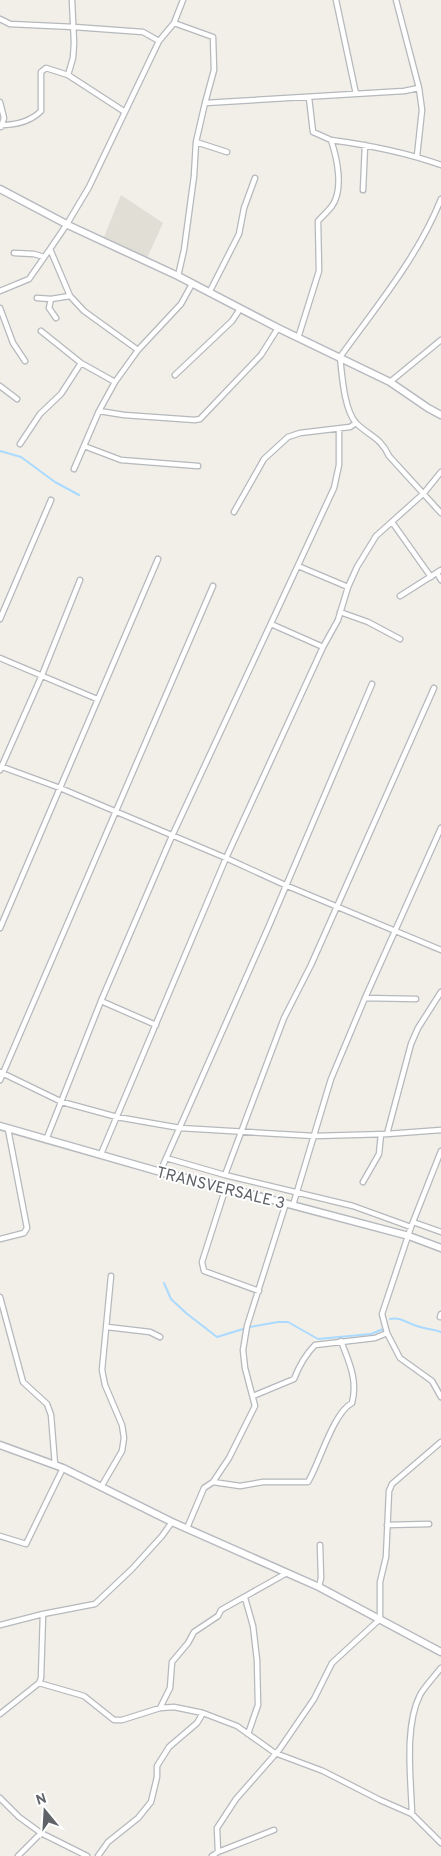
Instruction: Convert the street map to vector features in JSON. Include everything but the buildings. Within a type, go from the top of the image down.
[{"type":"street","points":[[0,291],[29,279],[67,224],[89,186],[159,41],[174,23],[183,0]]},
{"type":"street","points":[[336,0],[356,94]]},
{"type":"street","points":[[396,0],[419,88],[422,110],[418,156]]},
{"type":"street","points":[[68,75],[73,58],[74,27],[71,1]]},
{"type":"street","points":[[0,18],[10,24],[143,32],[159,41]]},
{"type":"street","points":[[174,23],[213,36],[214,70],[196,142],[187,232],[178,276]]},
{"type":"street","points":[[1,127],[24,122],[36,117],[41,111],[41,72],[46,68],[68,75],[125,112]]},
{"type":"street","points":[[205,103],[309,98],[404,91],[419,88]]},
{"type":"street","points":[[309,98],[313,132],[331,140],[364,144],[418,156],[441,165]]},
{"type":"street","points":[[0,102],[4,118],[1,127]]},
{"type":"street","points":[[298,338],[318,271],[318,221],[333,205],[338,193],[337,158],[331,140]]},
{"type":"street","points":[[196,142],[227,152]]},
{"type":"street","points":[[363,190],[364,144]]},
{"type":"street","points":[[209,293],[239,234],[244,208],[256,178]]},
{"type":"street","points":[[0,189],[67,224],[178,276],[240,309],[390,382],[441,415]]},
{"type":"street","points":[[441,199],[431,224],[386,293],[340,357],[344,392],[356,423],[384,445],[390,456],[441,513]]},
{"type":"street","points":[[50,249],[70,296],[84,311],[138,350]]},
{"type":"street","points":[[14,253],[34,254],[44,257]]},
{"type":"street","points":[[74,469],[99,411],[115,382],[138,350],[181,304],[192,284]]},
{"type":"street","points":[[37,298],[51,299],[70,296]]},
{"type":"street","points":[[51,299],[49,308],[56,318]]},
{"type":"street","points":[[0,308],[13,343],[26,361]]},
{"type":"street","points":[[175,375],[232,321],[240,309]]},
{"type":"street","points":[[99,411],[124,415],[200,419],[261,355],[278,328]]},
{"type":"street","points":[[41,331],[81,362],[115,382]]},
{"type":"street","points":[[390,382],[441,340]]},
{"type":"street","points":[[20,444],[40,414],[61,394],[81,362]]},
{"type":"street","points":[[0,386],[17,400]]},
{"type":"street","points":[[234,512],[264,459],[288,437],[300,433],[350,427],[356,423]]},
{"type":"street","points":[[46,1140],[101,1001],[172,836],[334,488],[339,465],[339,429]]},
{"type":"street","points":[[84,446],[121,460],[198,466]]},
{"type":"street","points":[[101,1154],[226,858],[323,647],[334,630],[348,587],[357,567],[376,536],[424,492],[441,472]]},
{"type":"street","points":[[0,619],[51,500]]},
{"type":"street","points":[[392,522],[431,577]]},
{"type":"street","points":[[0,928],[158,559]]},
{"type":"street","points":[[298,566],[348,587]]},
{"type":"street","points":[[400,596],[439,571],[441,580]]},
{"type":"street","points":[[80,580],[42,675],[1,767],[60,788],[441,950]]},
{"type":"street","points":[[0,1080],[1,1073],[213,586]]},
{"type":"street","points":[[340,612],[368,622],[400,639]]},
{"type":"street","points":[[271,624],[323,647]]},
{"type":"street","points":[[0,658],[97,698]]},
{"type":"street","points":[[160,1172],[268,928],[372,684]]},
{"type":"street","points":[[225,1175],[284,1018],[311,965],[434,688]]},
{"type":"street","points":[[187,1528],[204,1488],[213,1482],[229,1458],[255,1406],[245,1368],[243,1350],[247,1326],[290,1204],[296,1194],[331,1079],[394,930],[441,828]]},
{"type":"street","points":[[387,1134],[418,1028],[441,992]]},
{"type":"street","points":[[365,998],[416,999]]},
{"type":"street","points":[[101,1001],[156,1024]]},
{"type":"street","points":[[1,1073],[62,1102],[117,1117],[180,1128],[314,1136],[441,1130]]},
{"type":"street","name":"TRANSVERSALE 3","points":[[0,1126],[160,1172],[226,1187],[409,1236],[441,1248]]},
{"type":"street","points":[[0,1239],[24,1233],[27,1228],[8,1129]]},
{"type":"street","points":[[363,1182],[379,1154],[380,1134]]},
{"type":"street","points":[[441,1151],[412,1224],[382,1314],[387,1333],[400,1358],[432,1381],[441,1397]]},
{"type":"street","points":[[166,1158],[296,1194],[353,1206],[441,1232]]},
{"type":"street","points":[[226,1187],[202,1262],[204,1271],[259,1291]]},
{"type":"street","points":[[101,1487],[122,1451],[124,1438],[122,1425],[105,1385],[102,1370],[111,1276]]},
{"type":"street","points":[[0,1297],[23,1382],[47,1404],[51,1415],[55,1465]]},
{"type":"street","points":[[106,1327],[150,1332],[160,1337]]},
{"type":"street","points":[[253,1396],[294,1379],[308,1351],[315,1345],[375,1338],[387,1333]]},
{"type":"street","points":[[213,1482],[240,1486],[263,1482],[308,1482],[332,1428],[346,1406],[352,1403],[355,1392],[354,1377],[342,1341]]},
{"type":"street","points":[[218,1852],[217,1828],[236,1799],[279,1750],[314,1699],[332,1663],[380,1619],[380,1582],[386,1557],[389,1491],[392,1484],[441,1442]]},
{"type":"street","points":[[0,1445],[63,1468],[172,1522],[319,1588],[441,1652]]},
{"type":"street","points":[[0,1536],[26,1544],[63,1468]]},
{"type":"street","points":[[0,1625],[95,1604],[132,1569],[172,1522]]},
{"type":"street","points":[[387,1525],[429,1524]]},
{"type":"street","points":[[319,1588],[321,1578],[320,1545]]},
{"type":"street","points":[[160,1708],[170,1688],[172,1662],[188,1643],[194,1632],[218,1616],[221,1610],[285,1574]]},
{"type":"street","points":[[245,1598],[253,1626],[257,1660],[258,1705],[248,1734]]},
{"type":"street","points":[[0,1714],[39,1683],[41,1678],[43,1614]]},
{"type":"street","points":[[412,1814],[412,1716],[420,1695],[441,1668]]},
{"type":"street","points":[[39,1683],[84,1696],[114,1720],[122,1720],[160,1708],[174,1707],[203,1713],[237,1726],[275,1753],[323,1771],[412,1814],[441,1843]]},
{"type":"street","points":[[98,1856],[108,1842],[138,1818],[151,1802],[157,1766],[169,1747],[197,1723],[203,1713]]},
{"type":"street","points":[[0,1798],[19,1817],[41,1833],[87,1856]]},
{"type":"street","points":[[212,1856],[274,1830]]},
{"type":"street","points":[[18,1856],[41,1833]]},
{"type":"shaded area","points":[[121,195],[163,223],[147,258],[104,237]]},
{"type":"waterway","points":[[0,451],[21,457],[55,482],[79,495]]},
{"type":"waterway","points":[[164,1283],[171,1299],[217,1337],[243,1329]]},
{"type":"waterway","points":[[390,1319],[401,1320],[441,1332]]},
{"type":"waterway","points":[[250,1327],[288,1322],[318,1339],[371,1334],[383,1329]]}]
